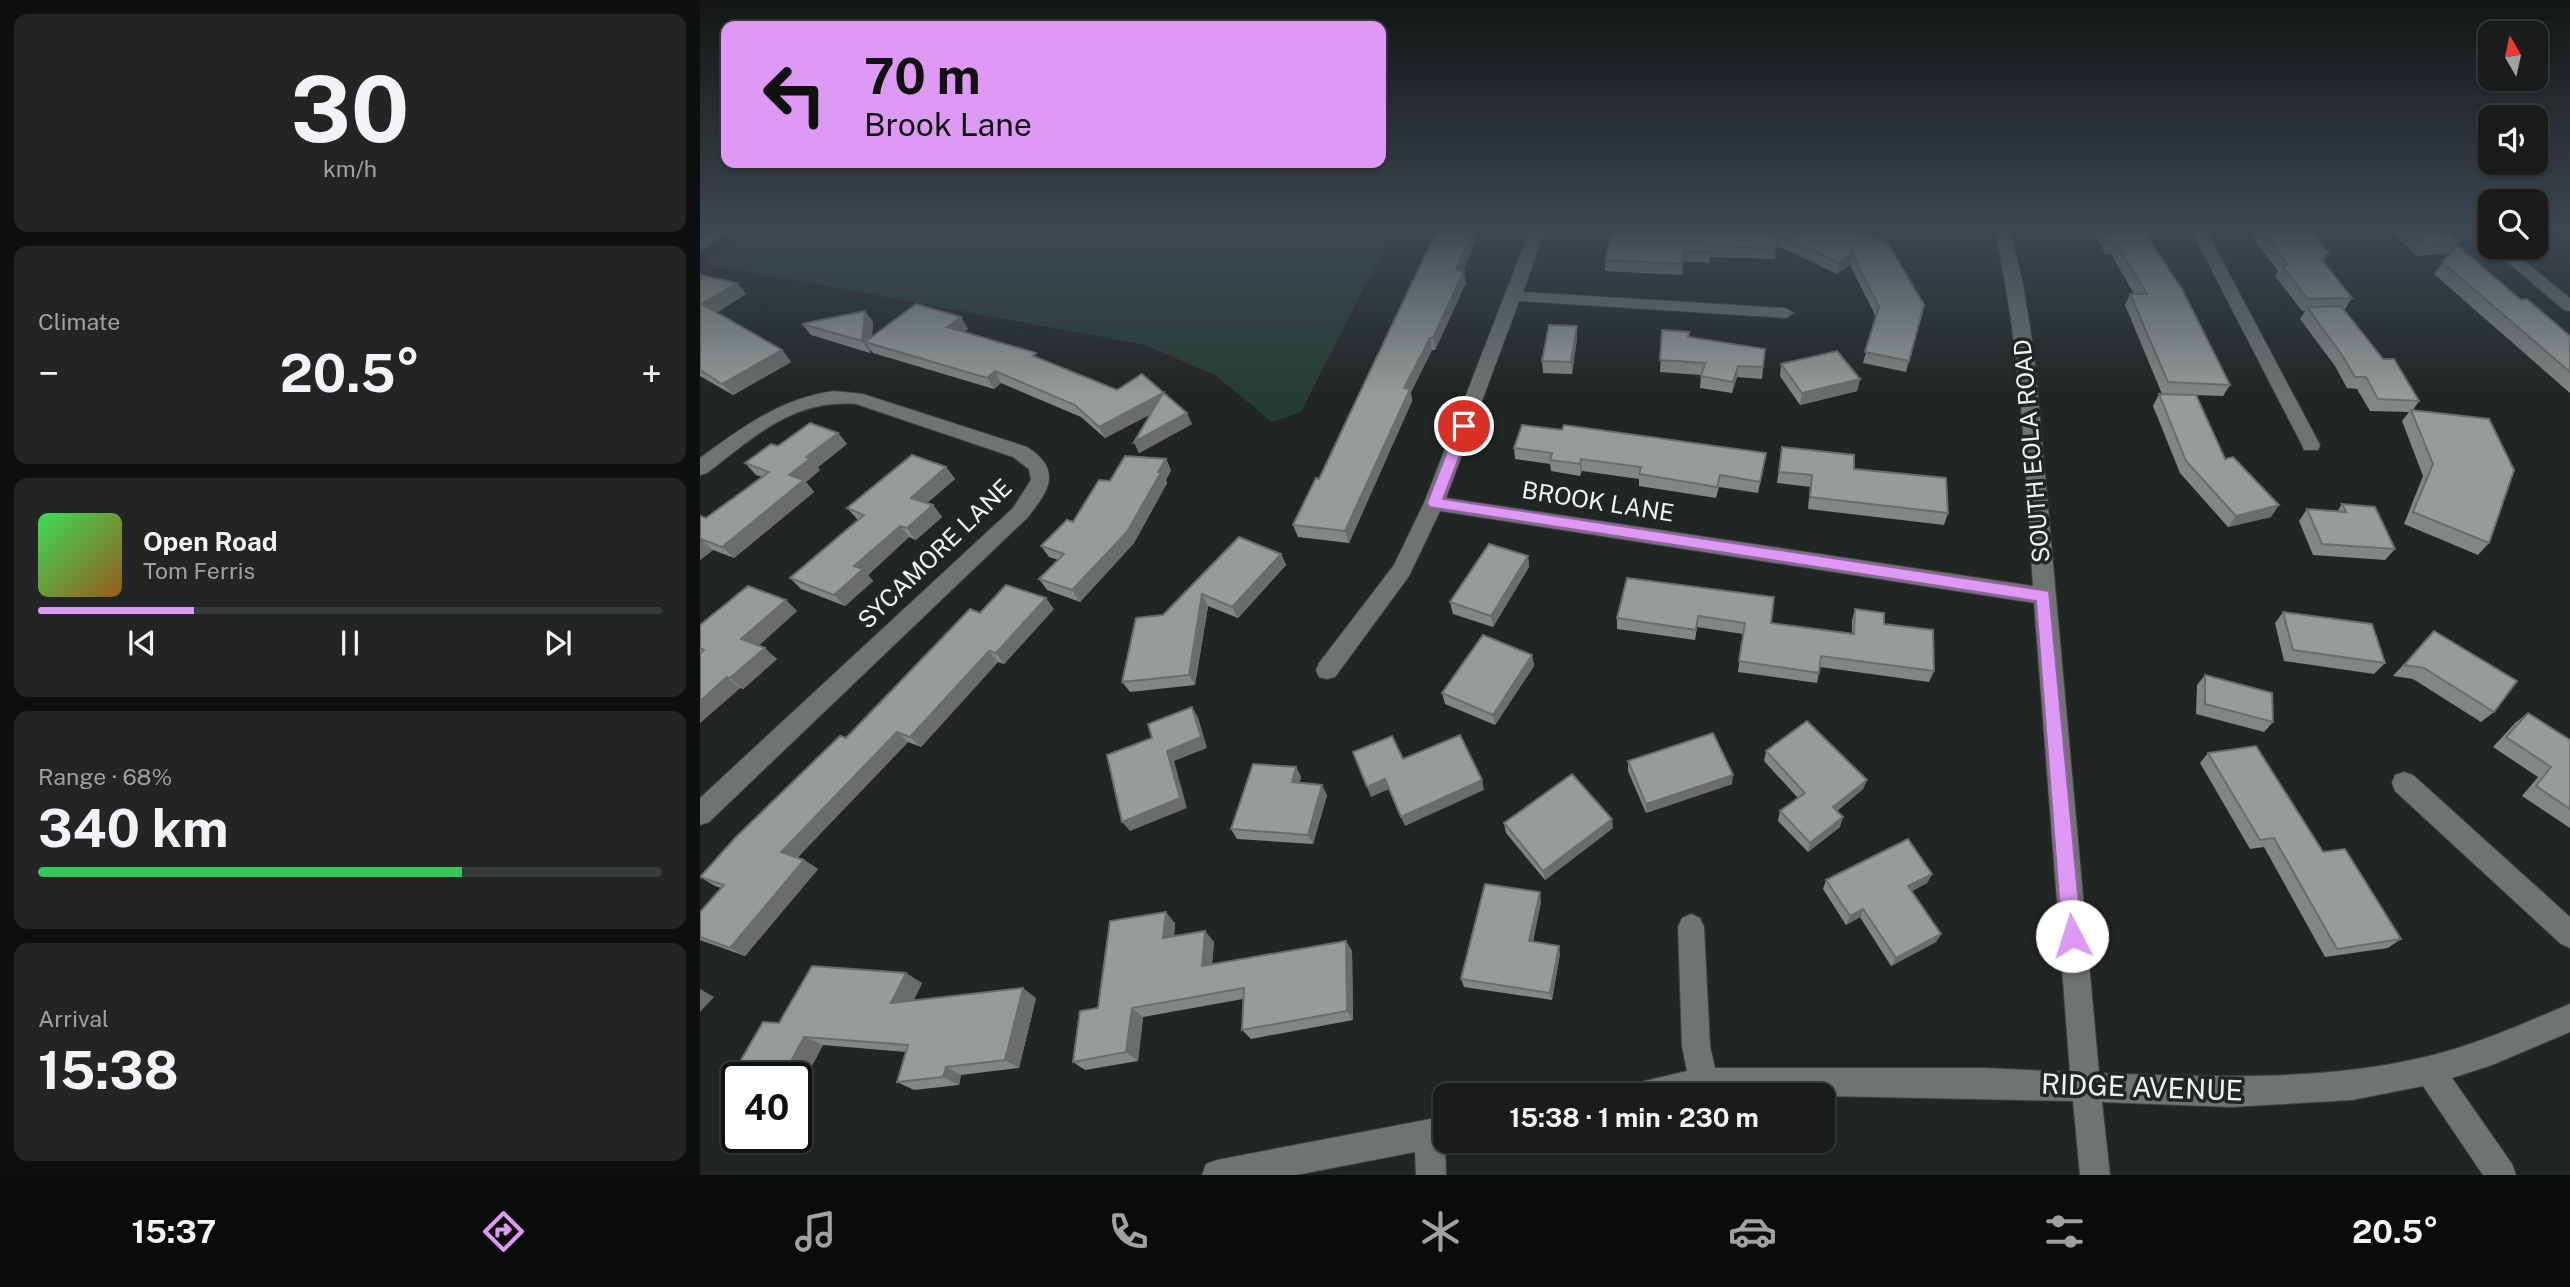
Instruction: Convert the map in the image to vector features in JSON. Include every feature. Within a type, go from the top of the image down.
[{"type":"street","points":[[1327,670],[1402,570],[1434,503],[1518,285]]},
{"type":"street","name":"SOUTH EOLA ROAD","points":[[2015,285],[2025,353],[2095,1175]]},
{"type":"street","points":[[2227,285],[2311,445]]},
{"type":"street","points":[[2544,285],[2570,306]]},
{"type":"street","points":[[1514,296],[1786,313]]},
{"type":"street","name":"SYCAMORE LANE","points":[[700,468],[785,408],[805,400],[841,395],[1020,452],[1035,459],[1041,471],[1040,485],[1020,513],[700,814]]},
{"type":"street","name":"BROOK LANE","points":[[1434,503],[2044,596]]},
{"type":"street","points":[[2404,783],[2570,935]]},
{"type":"street","points":[[1691,927],[1696,1046],[1704,1082]]},
{"type":"street","name":"RIDGE AVENUE","points":[[1699,1083],[1984,1083],[2231,1092],[2352,1085],[2430,1070],[2492,1051],[2570,1018]]},
{"type":"street","points":[[2430,1070],[2501,1175]]},
{"type":"street","points":[[1217,1175],[1433,1134]]},
{"type":"street","points":[[1431,1175],[1434,1153]]},
{"type":"green space","points":[[821,285],[1365,285],[1301,412],[1272,422],[1215,375],[1145,345]]},
{"type":"building","points":[[700,285],[734,285],[702,304],[782,350],[722,384],[700,370]]},
{"type":"building","points":[[1411,285],[1458,285],[1433,338],[1430,338],[1404,388],[1410,389],[1345,531],[1293,525],[1316,478],[1319,479]]},
{"type":"building","points":[[1868,285],[1912,285],[1924,305],[1909,361],[1865,352],[1879,307]]},
{"type":"building","points":[[2141,285],[2179,285],[2230,385],[2168,382],[2130,294],[2147,294]]},
{"type":"building","points":[[2297,285],[2342,285],[2352,298],[2308,299]]},
{"type":"building","points":[[2469,285],[2503,285],[2521,300],[2527,299],[2570,336],[2570,372]]},
{"type":"building","points":[[916,304],[961,317],[947,327],[1036,353],[1033,356],[1117,390],[1142,374],[1187,413],[1134,442],[1163,393],[1099,427],[1075,405],[995,371],[987,378],[865,342]]},
{"type":"building","points":[[2341,306],[2383,359],[2394,359],[2419,401],[2378,399],[2366,377],[2355,377],[2307,307]]},
{"type":"building","points":[[865,311],[862,341],[802,324]]},
{"type":"building","points":[[1549,325],[1577,326],[1571,362],[1542,361]]},
{"type":"building","points":[[1662,330],[1689,332],[1688,337],[1765,349],[1763,367],[1738,366],[1733,382],[1701,376],[1705,363],[1660,360]]},
{"type":"building","points":[[1837,351],[1860,379],[1802,393],[1781,364]]},
{"type":"building","points":[[2159,394],[2196,395],[2225,459],[2233,457],[2279,505],[2236,516],[2186,461]]},
{"type":"building","points":[[2411,410],[2489,419],[2514,470],[2489,543],[2413,512],[2433,464]]},
{"type":"building","points":[[810,423],[838,433],[806,457],[810,459],[789,475],[804,480],[722,547],[700,540],[700,516],[706,518],[769,472],[745,463],[771,444],[778,446]]},
{"type":"building","points":[[1522,425],[1562,430],[1564,425],[1766,453],[1760,482],[1720,475],[1717,487],[1639,474],[1641,467],[1581,459],[1580,464],[1550,460],[1552,453],[1514,448]]},
{"type":"building","points":[[1782,447],[1854,455],[1854,469],[1946,478],[1948,513],[1810,497],[1812,475],[1779,472]]},
{"type":"building","points":[[912,455],[946,467],[911,498],[933,505],[907,528],[900,526],[854,566],[863,569],[834,595],[790,578],[864,515],[847,508]]},
{"type":"building","points":[[1125,456],[1166,459],[1127,532],[1072,590],[1039,579],[1064,554],[1041,546],[1067,520],[1073,522],[1099,480],[1110,481]]},
{"type":"building","points":[[2342,504],[2375,507],[2395,549],[2322,544],[2307,509],[2346,512]]},
{"type":"building","points":[[1239,537],[1281,554],[1232,607],[1202,594],[1189,675],[1122,682],[1136,618],[1163,615]]},
{"type":"building","points":[[1489,544],[1528,556],[1491,616],[1450,602]]},
{"type":"building","points":[[1627,578],[1774,597],[1771,623],[1854,634],[1855,609],[1884,613],[1884,624],[1933,630],[1934,671],[1821,656],[1819,673],[1739,661],[1745,623],[1698,616],[1696,630],[1617,618]]},
{"type":"building","points":[[1006,585],[1046,598],[996,653],[989,651],[910,737],[897,732],[781,852],[804,860],[730,948],[700,937],[700,912],[724,885],[700,877],[736,837],[840,736],[846,738],[970,609],[980,613]]},
{"type":"building","points":[[748,586],[786,600],[741,639],[765,648],[700,701],[700,654],[704,650],[700,648],[700,625]]},
{"type":"building","points":[[2283,612],[2372,624],[2385,663],[2293,650]]},
{"type":"building","points":[[2434,631],[2517,681],[2494,712],[2424,668],[2404,665]]},
{"type":"building","points":[[1483,635],[1532,655],[1493,715],[1442,693]]},
{"type":"building","points":[[2205,675],[2272,693],[2273,722],[2205,704]]},
{"type":"building","points":[[1192,707],[1201,737],[1167,751],[1180,798],[1122,822],[1107,755],[1152,738],[1148,724]]},
{"type":"building","points":[[2528,713],[2570,740],[2570,809],[2536,786],[2551,767],[2506,737]]},
{"type":"building","points":[[1807,721],[1867,780],[1833,807],[1843,817],[1810,843],[1780,811],[1805,793],[1766,751]]},
{"type":"building","points":[[1713,733],[1733,775],[1646,804],[1628,761]]},
{"type":"building","points":[[1460,735],[1482,780],[1401,817],[1385,779],[1367,787],[1353,752],[1392,736],[1403,759]]},
{"type":"building","points":[[2256,746],[2323,852],[2345,849],[2401,939],[2337,949],[2274,838],[2260,840],[2208,753]]},
{"type":"building","points":[[1253,764],[1296,767],[1292,782],[1322,785],[1308,835],[1231,829]]},
{"type":"building","points":[[1572,774],[1612,819],[1543,871],[1504,823]]},
{"type":"building","points":[[1908,839],[1932,874],[1908,886],[1941,934],[1896,958],[1863,909],[1850,916],[1826,880]]},
{"type":"building","points":[[1485,884],[1540,892],[1529,941],[1559,946],[1550,993],[1461,979]]},
{"type":"building","points":[[1166,912],[1163,938],[1205,931],[1202,966],[1346,941],[1347,1011],[1242,1030],[1244,988],[1132,1008],[1126,1052],[1073,1062],[1080,1011],[1098,1008],[1110,921]]},
{"type":"building","points":[[812,966],[906,973],[891,1003],[1023,988],[1005,1060],[946,1067],[943,1077],[897,1082],[908,1045],[804,1037],[791,1062],[740,1062],[763,1022],[779,1023]]},
{"type":"route","points":[[1464,426],[1434,503],[2044,596],[2072,936]]}]
